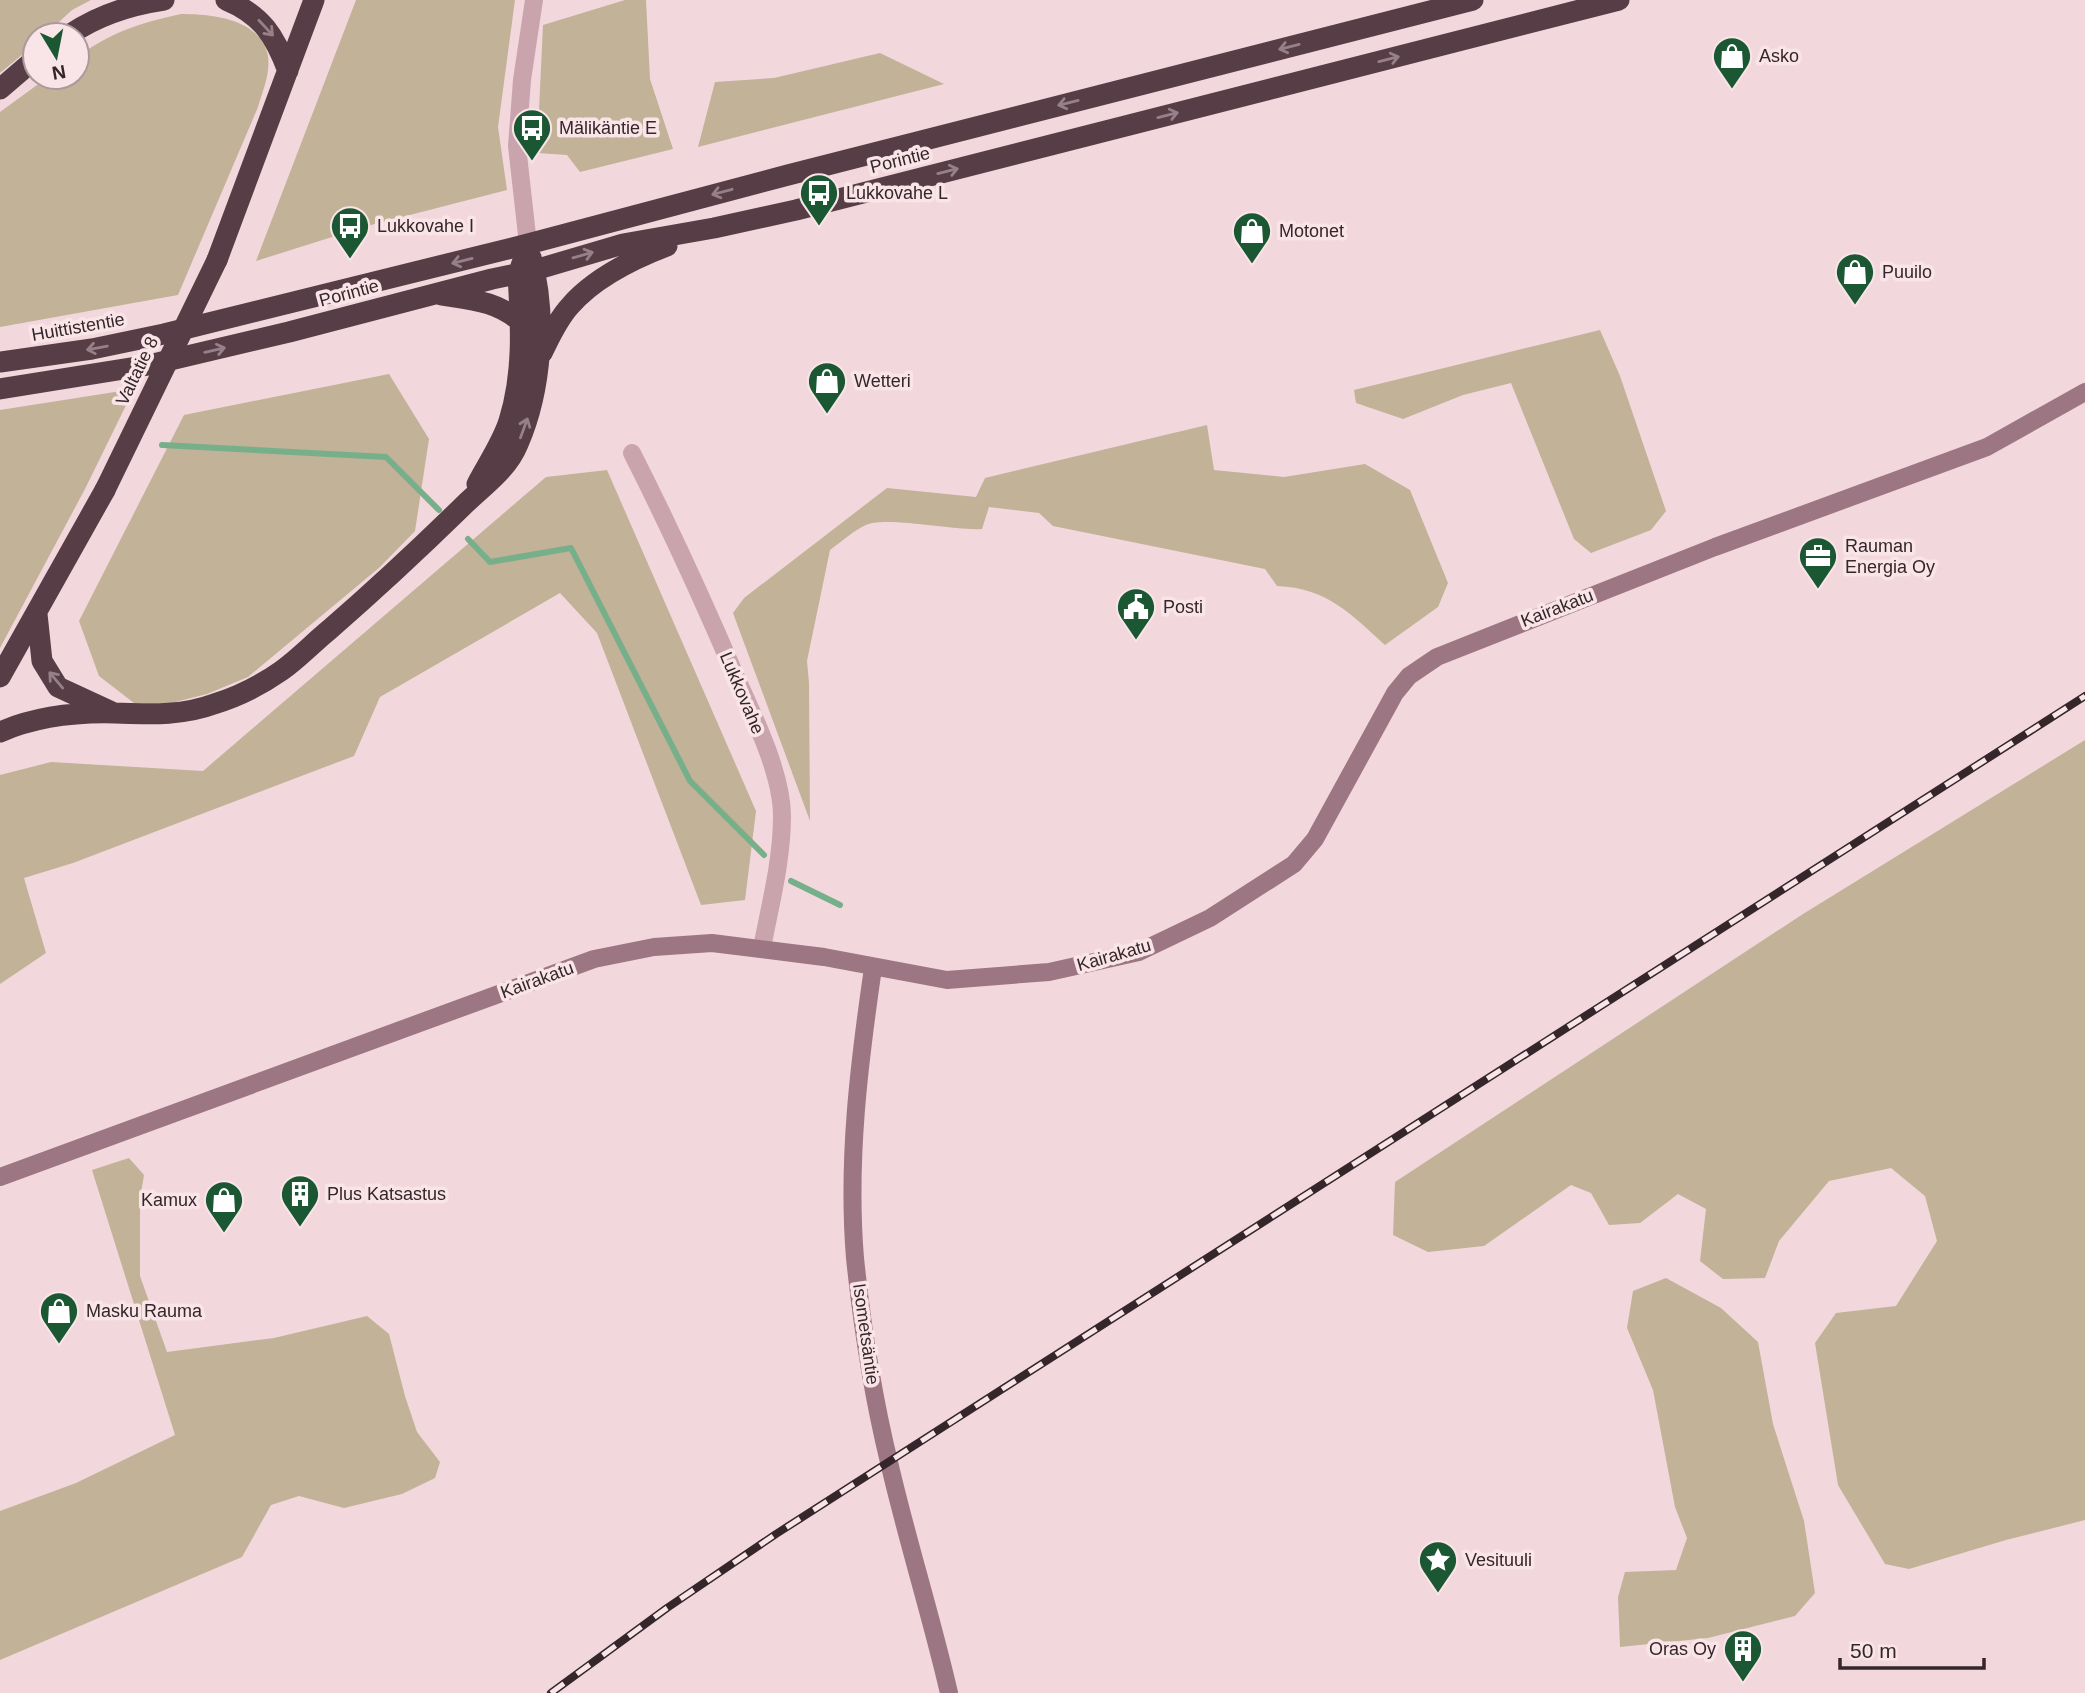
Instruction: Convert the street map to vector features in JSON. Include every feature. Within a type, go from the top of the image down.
[{"type":"highway","points":[[91,23],[137,4],[164,0]]},
{"type":"highway","points":[[226,0],[243,7],[263,24],[277,41],[288,71]]},
{"type":"highway","name":"Valtatie 8","points":[[0,677],[105,490],[217,260],[314,0]]},
{"type":"highway","name":"Porintie","points":[[164,334],[528,244],[1474,0]]},
{"type":"highway","name":"Porintie","points":[[0,389],[149,365],[289,332],[526,272],[623,244],[796,210],[1619,0]]},
{"type":"highway","points":[[0,89],[21,71]]},
{"type":"highway","points":[[0,732],[50,718],[114,713],[148,715],[194,710],[213,705],[258,685],[281,671],[390,578],[500,472],[517,447],[532,407],[541,355],[568,307],[584,291],[637,257],[714,228]]},
{"type":"highway","points":[[468,500],[509,421],[521,356],[521,322],[528,244]]},
{"type":"highway","points":[[526,272],[541,355]]},
{"type":"highway","points":[[432,294],[491,303],[506,310],[521,322]]},
{"type":"highway","name":"Huittistentie","points":[[0,362],[92,349],[164,334]]},
{"type":"highway","points":[[37,614],[42,661],[58,687],[114,713]]},
{"type":"main road","name":"Kairakatu","points":[[0,1177],[594,959],[654,947],[712,943],[762,948],[947,980],[1049,972],[1139,952],[1210,918],[1294,864],[1315,839],[1395,693],[1409,676],[1437,657],[1542,613],[1987,447],[2085,392]]},
{"type":"main road","name":"Isometsäntie","points":[[873,968],[855,1120],[855,1257],[869,1363],[888,1462],[949,1693]]},
{"type":"street","points":[[528,244],[517,146],[522,80],[534,0]]},
{"type":"street","name":"Lukkovahe","points":[[632,453],[715,628],[772,766],[782,814],[778,865],[762,948]]},
{"type":"shaded area","points":[[0,0],[91,0],[72,10],[60,21],[21,21],[21,56],[0,73]]},
{"type":"shaded area","points":[[356,0],[515,0],[498,127],[507,190],[367,226],[256,261]]},
{"type":"shaded area","points":[[625,0],[646,0],[650,79],[673,149],[580,172],[567,155],[537,153],[543,25]]},
{"type":"shaded area","points":[[181,14],[231,20],[243,25],[262,41],[268,59],[266,80],[258,107],[178,295],[0,327],[0,112],[29,91],[91,91],[91,48],[114,35]]},
{"type":"shaded area","points":[[880,53],[944,84],[698,147],[715,82],[774,78]]},
{"type":"shaded area","points":[[1600,330],[1620,376],[1666,511],[1651,530],[1591,553],[1574,539],[1511,383],[1463,395],[1403,419],[1356,403],[1354,390]]},
{"type":"shaded area","points":[[389,374],[429,439],[415,531],[380,567],[248,677],[207,694],[171,703],[134,703],[99,676],[79,621],[184,415]]},
{"type":"shaded area","points":[[134,389],[85,489],[0,648],[0,410]]},
{"type":"shaded area","points":[[1207,425],[1214,470],[1284,477],[1365,464],[1410,490],[1448,583],[1438,607],[1385,645],[1337,605],[1310,592],[1277,586],[1265,569],[1053,526],[1039,513],[989,507],[982,529],[889,522],[866,525],[830,550],[807,661],[810,821],[733,613],[744,598],[887,488],[976,497],[985,478]]},
{"type":"shaded area","points":[[607,470],[756,811],[745,900],[701,905],[597,633],[560,593],[380,697],[354,756],[73,863],[24,878],[46,953],[0,984],[0,775],[51,762],[203,771],[546,477]]},
{"type":"shaded area","points":[[2085,740],[2085,1520],[1909,1569],[1885,1564],[1838,1485],[1815,1343],[1836,1313],[1896,1306],[1937,1241],[1925,1196],[1891,1168],[1829,1181],[1779,1241],[1765,1278],[1723,1279],[1700,1261],[1706,1209],[1678,1194],[1640,1223],[1609,1225],[1591,1193],[1571,1185],[1484,1246],[1428,1252],[1393,1235],[1395,1182],[1803,914]]},
{"type":"shaded area","points":[[129,1158],[144,1175],[140,1199],[140,1276],[167,1352],[274,1338],[367,1316],[389,1334],[417,1432],[440,1462],[435,1478],[402,1494],[344,1508],[299,1496],[271,1505],[242,1557],[0,1660],[0,1511],[76,1483],[175,1435],[92,1170]]},
{"type":"shaded area","points":[[1666,1278],[1721,1308],[1758,1342],[1773,1424],[1804,1521],[1815,1593],[1795,1616],[1708,1638],[1620,1647],[1618,1597],[1625,1572],[1676,1570],[1687,1538],[1675,1507],[1653,1390],[1627,1328],[1633,1291]]},
{"type":"waterway","points":[[162,445],[386,457],[439,510]]},
{"type":"waterway","points":[[468,539],[490,562],[571,548],[690,781],[764,855]]},
{"type":"waterway","points":[[791,881],[840,905]]},
{"type":"railway","points":[[551,1693],[667,1608],[776,1534],[2085,696]]},
{"type":"place","name":"Asko","points":[[1732,90]]},
{"type":"place","name":"Mälikäntie E","points":[[532,162]]},
{"type":"place","name":"Lukkovahe L","points":[[819,227]]},
{"type":"place","name":"Lukkovahe I","points":[[350,260]]},
{"type":"place","name":"Motonet","points":[[1252,265]]},
{"type":"place","name":"Puuilo","points":[[1855,306]]},
{"type":"place","name":"Wetteri","points":[[827,415]]},
{"type":"place","name":"Rauman Energia Oy","points":[[1818,590]]},
{"type":"place","name":"Posti","points":[[1136,641]]},
{"type":"place","name":"Plus Katsastus","points":[[300,1228]]},
{"type":"place","name":"Kamux","points":[[224,1234]]},
{"type":"place","name":"Masku Rauma","points":[[59,1345]]},
{"type":"place","name":"Vesituuli","points":[[1438,1594]]},
{"type":"place","name":"Oras Oy","points":[[1743,1683]]}]
